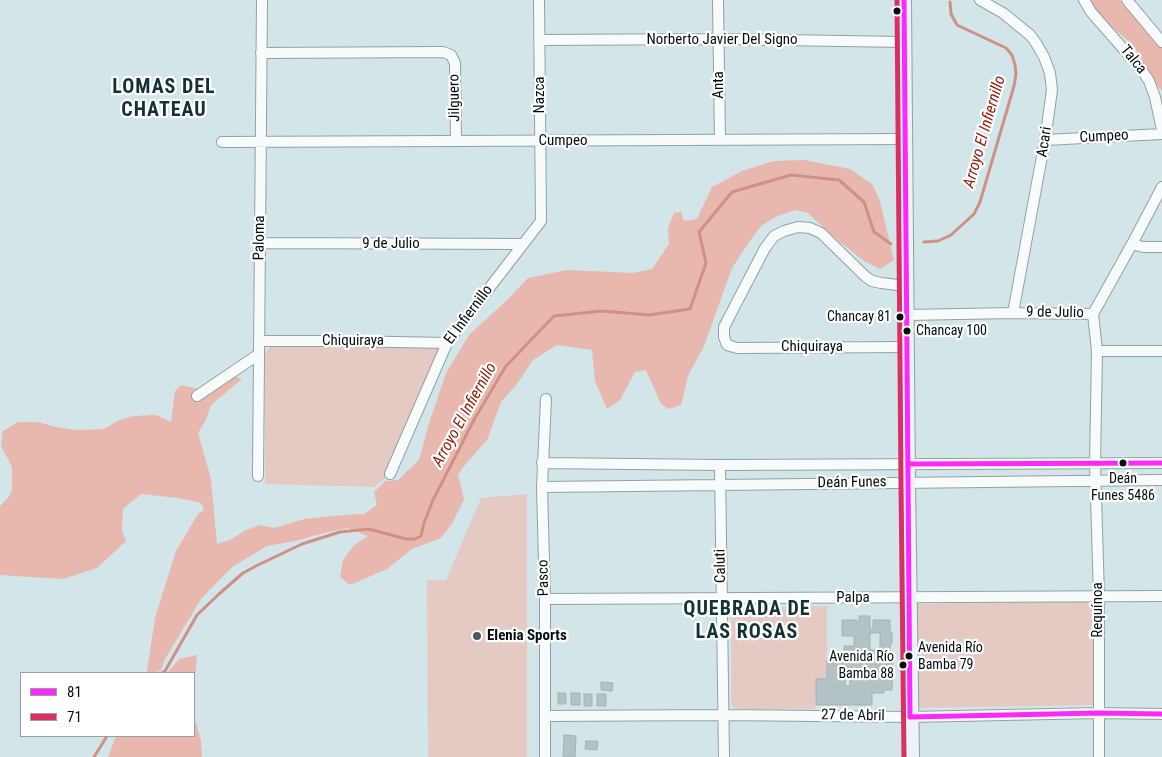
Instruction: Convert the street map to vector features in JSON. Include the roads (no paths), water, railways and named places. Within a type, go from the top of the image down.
[{"type":"main road","points":[[904,0],[910,717],[912,757]]},
{"type":"street","name":"Paloma","points":[[258,476],[262,0]]},
{"type":"street","name":"Nazca","points":[[539,0],[541,221]]},
{"type":"street","name":"Anta","points":[[718,0],[720,140]]},
{"type":"street","name":"Acari","points":[[980,0],[1003,12],[1030,35],[1044,57],[1050,73],[1052,90],[1014,313]]},
{"type":"street","name":"Talca","points":[[1084,0],[1091,12],[1142,69],[1156,97],[1162,132]]},
{"type":"street","points":[[1127,0],[1162,42]]},
{"type":"street","name":"Norberto Javier Del Signo","points":[[539,40],[904,42]]},
{"type":"street","name":"Jilguero","points":[[261,53],[442,52],[451,56],[454,63],[456,141]]},
{"type":"street","name":"Cumpeo","points":[[1045,140],[1162,132]]},
{"type":"street","name":"Cumpeo","points":[[222,142],[905,139]]},
{"type":"street","points":[[1162,188],[1132,244],[1143,247],[1162,247]]},
{"type":"street","name":"El Infiernillo","points":[[390,474],[447,343],[541,221]]},
{"type":"street","name":"Chiquiraya","points":[[906,286],[872,281],[821,233],[810,228],[798,227],[774,236],[765,248],[724,327],[724,336],[728,345],[737,348],[907,347]]},
{"type":"street","name":"9 de Julio","points":[[260,243],[523,244]]},
{"type":"street","name":"9 de Julio","points":[[907,315],[1093,314],[1132,244]]},
{"type":"street","points":[[1093,314],[1097,351],[1095,464]]},
{"type":"street","name":"Chiquiraya","points":[[259,342],[343,340],[447,343]]},
{"type":"street","points":[[1097,351],[1162,351]]},
{"type":"street","points":[[197,396],[259,354]]},
{"type":"street","name":"Pasco","points":[[545,757],[545,599],[542,464],[546,399]]},
{"type":"street","name":"Deán Funes","points":[[542,464],[1162,464]]},
{"type":"street","name":"Requínoa","points":[[1095,464],[1099,596],[1099,757]]},
{"type":"street","name":"Caluti","points":[[720,465],[724,757]]},
{"type":"street","name":"Deán Funes","points":[[542,487],[1162,480]]},
{"type":"street","name":"Palpa","points":[[545,599],[1162,596]]},
{"type":"street","name":"27 de Abril","points":[[545,716],[910,717],[1099,713],[1162,714]]},
{"type":"waterway","name":"Arroyo El Infiernillo","points":[[924,242],[938,241],[951,235],[974,214],[980,202],[1016,74],[1012,55],[1006,48],[957,25],[951,14],[950,2]]},
{"type":"waterway","name":"Arroyo El Infiernillo","points":[[164,672],[197,615],[243,573],[258,565],[302,544],[340,532],[369,529],[406,539],[415,539],[421,536],[433,500],[475,418],[506,366],[554,316],[602,311],[649,315],[690,309],[706,263],[699,232],[732,192],[791,175],[839,180],[864,202],[874,232],[891,244]]},
{"type":"waterway","name":"Arroyo El Infiernillo","points":[[94,757],[106,737]]},
{"type":"place","name":"Chancay 81","points":[[900,317]]},
{"type":"place","name":"Chancay 100","points":[[907,331]]},
{"type":"place","name":"Deán Funes 5486","points":[[1123,463]]},
{"type":"place","name":"Elenia Sports","points":[[477,636]]},
{"type":"place","name":"Avenida Río Bamba 79","points":[[909,656]]},
{"type":"place","name":"Avenida Río Bamba 88","points":[[903,665]]},
{"type":"district","name":"LOMAS DEL CHATEAU","points":[[164,100]]},
{"type":"district","name":"QUEBRADA DE LAS ROSAS","points":[[747,622]]}]
